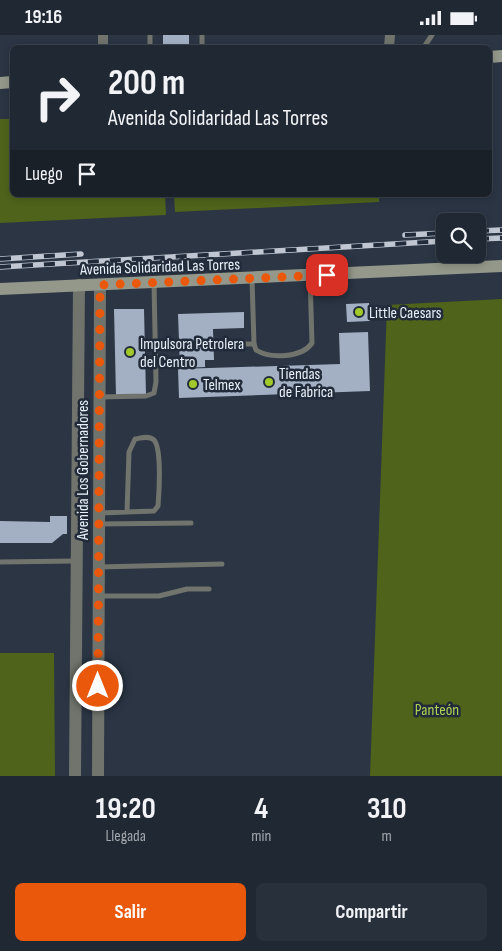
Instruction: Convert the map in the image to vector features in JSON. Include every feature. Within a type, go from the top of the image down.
[{"type":"main road","name":"Avenida Solidaridad Las Torres","points":[[0,289],[502,266]]},
{"type":"street","name":"Avenida Los Gobernadores","points":[[75,776],[75,561],[79,285]]},
{"type":"street","name":"Avenida Los Gobernadores","points":[[98,776],[98,364],[100,285]]},
{"type":"street","points":[[78,363],[98,364]]},
{"type":"lane","points":[[252,278],[254,344],[256,350],[268,355],[301,353],[308,349],[312,343],[310,276]]},
{"type":"lane","points":[[99,397],[146,396],[154,393],[156,382],[154,282]]},
{"type":"lane","points":[[224,344],[254,344]]},
{"type":"lane","points":[[98,518],[127,512],[154,511],[158,506],[158,451],[154,440],[147,437],[135,439],[129,452],[127,512]]},
{"type":"lane","points":[[98,518],[191,523]]},
{"type":"lane","points":[[0,562],[75,561]]},
{"type":"lane","points":[[98,567],[222,564]]},
{"type":"lane","points":[[98,596],[159,596],[187,589],[208,589]]},
{"type":"green space","points":[[0,119],[10,119],[10,197],[165,197],[166,215],[0,223]]},
{"type":"green space","points":[[174,197],[379,197],[379,202],[175,212]]},
{"type":"green space","name":"Panteón","points":[[502,299],[502,776],[370,776],[387,305]]},
{"type":"green space","points":[[0,653],[54,653],[55,776],[0,776]]},
{"type":"building","points":[[163,35],[189,35],[189,45],[163,45]]},
{"type":"building","points":[[369,303],[370,321],[347,322],[346,304]]},
{"type":"building","name":"Impulsora Petrolera del Centro","points":[[114,309],[144,309],[146,395],[116,396]]},
{"type":"building","points":[[244,312],[244,328],[213,329],[214,360],[205,360],[205,367],[180,368],[178,314]]},
{"type":"building","points":[[368,332],[370,391],[179,398],[178,369],[340,364],[339,333]]},
{"type":"building","points":[[50,516],[67,516],[67,534],[63,534],[52,543],[0,543],[0,521],[50,522]]},
{"type":"railway","points":[[486,231],[502,230]]},
{"type":"railway","points":[[405,235],[436,233]]},
{"type":"railway","points":[[486,239],[502,238]]},
{"type":"railway","points":[[0,267],[436,242]]},
{"type":"railway","points":[[0,259],[81,254]]},
{"type":"place","name":"Little Caesars","points":[[359,312]]},
{"type":"place","name":"Impulsora Petrolera del Centro","points":[[130,352]]},
{"type":"place","name":"Tiendas de Fabrica","points":[[269,382]]},
{"type":"place","name":"Telmex","points":[[193,384]]},
{"type":"route","points":[[98,686],[98,364],[100,285],[327,275]]}]
